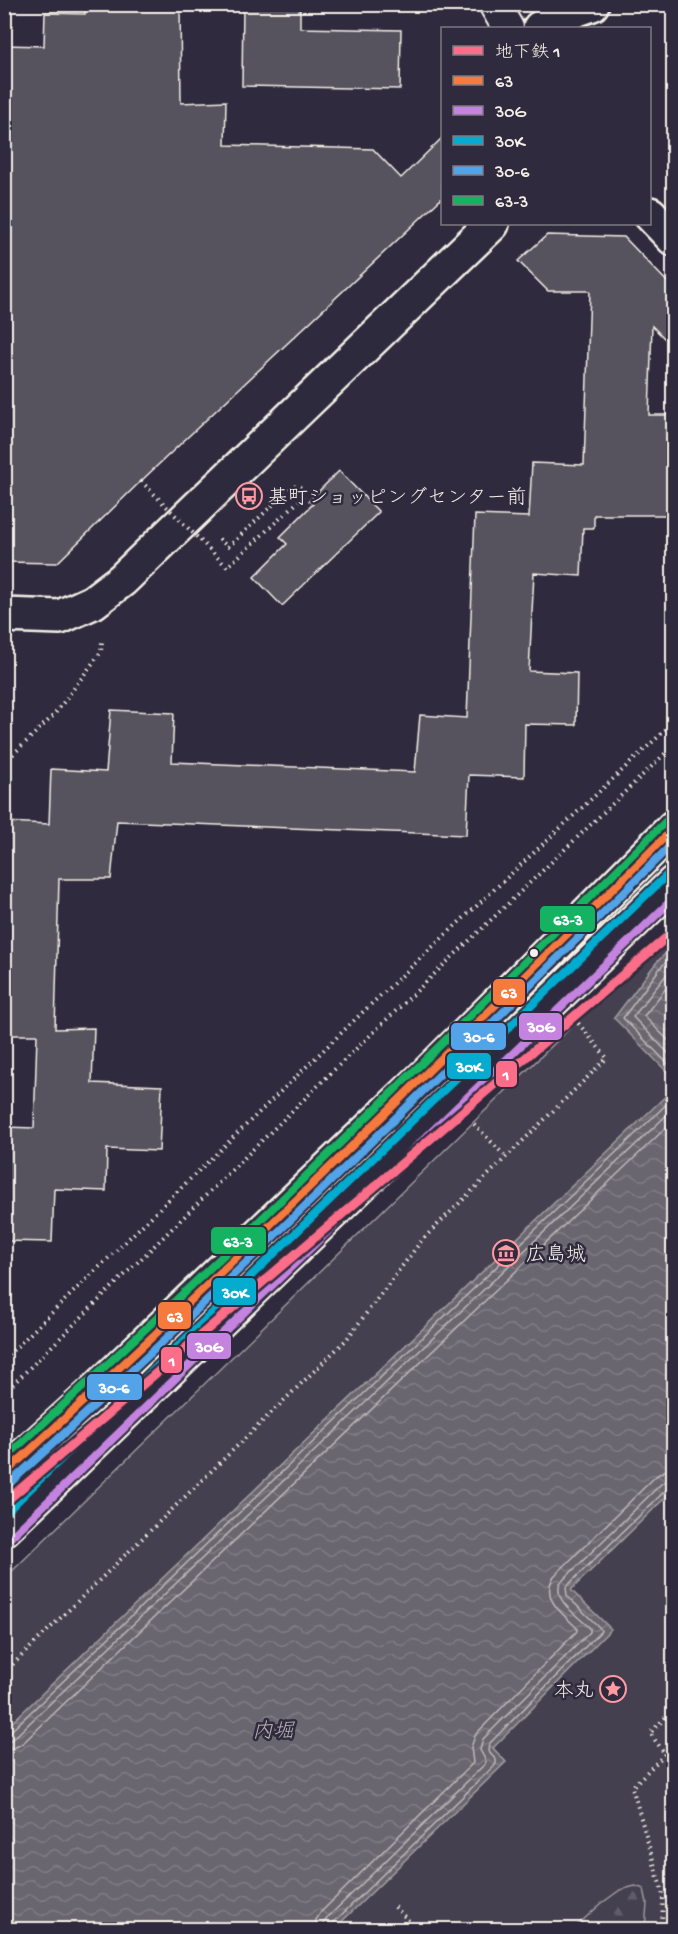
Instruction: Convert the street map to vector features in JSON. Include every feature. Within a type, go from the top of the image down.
[{"type":"main road","points":[[542,27],[591,4]]},
{"type":"main road","points":[[651,215],[674,239]]},
{"type":"main road","points":[[4,615],[60,616],[93,602],[122,580],[491,225]]},
{"type":"main road","points":[[4,1474],[90,1396],[428,1073],[674,827]]},
{"type":"main road","points":[[4,1529],[674,882]]},
{"type":"street","points":[[494,4],[507,27]]},
{"type":"path","points":[[141,481],[227,567],[302,498],[304,488],[293,486],[228,547],[219,539]]},
{"type":"path","points":[[4,763],[54,715],[101,652],[102,642]]},
{"type":"path","points":[[4,1359],[366,1009],[674,722]]},
{"type":"path","points":[[4,1393],[335,1069],[674,745]]},
{"type":"path","points":[[4,1673],[346,1340],[422,1240],[608,1058],[575,1020]]},
{"type":"path","points":[[472,1121],[506,1157]]},
{"type":"path","points":[[662,1929],[663,1895],[632,1787],[665,1754],[650,1733],[674,1709]]},
{"type":"path","points":[[395,1907],[418,1929]]},
{"type":"green space","name":"内堀","points":[[673,928],[673,1929],[5,1930],[5,1578]]},
{"type":"green space","points":[[635,1886],[644,1889],[647,1903],[645,1929],[573,1929],[620,1890]]},
{"type":"water","points":[[673,946],[673,1078],[614,1018],[656,963]]},
{"type":"water","name":"内堀","points":[[673,1089],[673,1490],[571,1590],[611,1629],[493,1748],[506,1762],[334,1929],[5,1929],[5,1729]]},
{"type":"building","points":[[84,4],[180,4],[181,103],[226,101],[225,145],[373,149],[401,178],[441,139],[441,199],[57,563],[4,562],[4,45],[44,46],[45,13],[85,14]]},
{"type":"building","points":[[243,4],[300,4],[300,28],[401,30],[400,89],[242,86]]},
{"type":"building","points":[[547,235],[624,237],[674,289],[674,348],[652,326],[649,415],[674,415],[674,515],[594,515],[594,528],[583,528],[581,576],[534,573],[529,671],[577,673],[576,725],[525,724],[524,777],[469,775],[466,835],[117,821],[111,879],[59,879],[55,1029],[94,1028],[92,1083],[162,1086],[159,1151],[107,1149],[106,1191],[54,1189],[52,1242],[4,1241],[5,1127],[34,1128],[37,1035],[4,1035],[4,822],[49,824],[51,769],[106,772],[111,710],[174,713],[172,762],[415,772],[420,715],[467,718],[475,515],[529,517],[532,463],[584,465],[590,291],[548,291],[518,261]]},
{"type":"building","points":[[339,471],[379,512],[282,606],[254,577],[287,544],[280,537],[313,504],[309,501]]},
{"type":"metro line","name":"1","points":[[4,1503],[674,931]]},
{"type":"transit line","name":"63-3","points":[[4,1459],[257,1224],[667,820]]},
{"type":"transit line","name":"63","points":[[4,1474],[259,1236],[674,828]]},
{"type":"transit line","name":"30-6","points":[[11,1482],[180,1326],[429,1086],[674,842]]},
{"type":"transit line","name":"30K","points":[[4,1514],[667,875]]},
{"type":"transit line","name":"30G","points":[[11,1537],[674,898]]},
{"type":"place","name":"基町ショッピングセンター前","points":[[249,496]]},
{"type":"place","name":"広島城","points":[[506,1253]]},
{"type":"place","name":"本丸","points":[[613,1689]]}]
